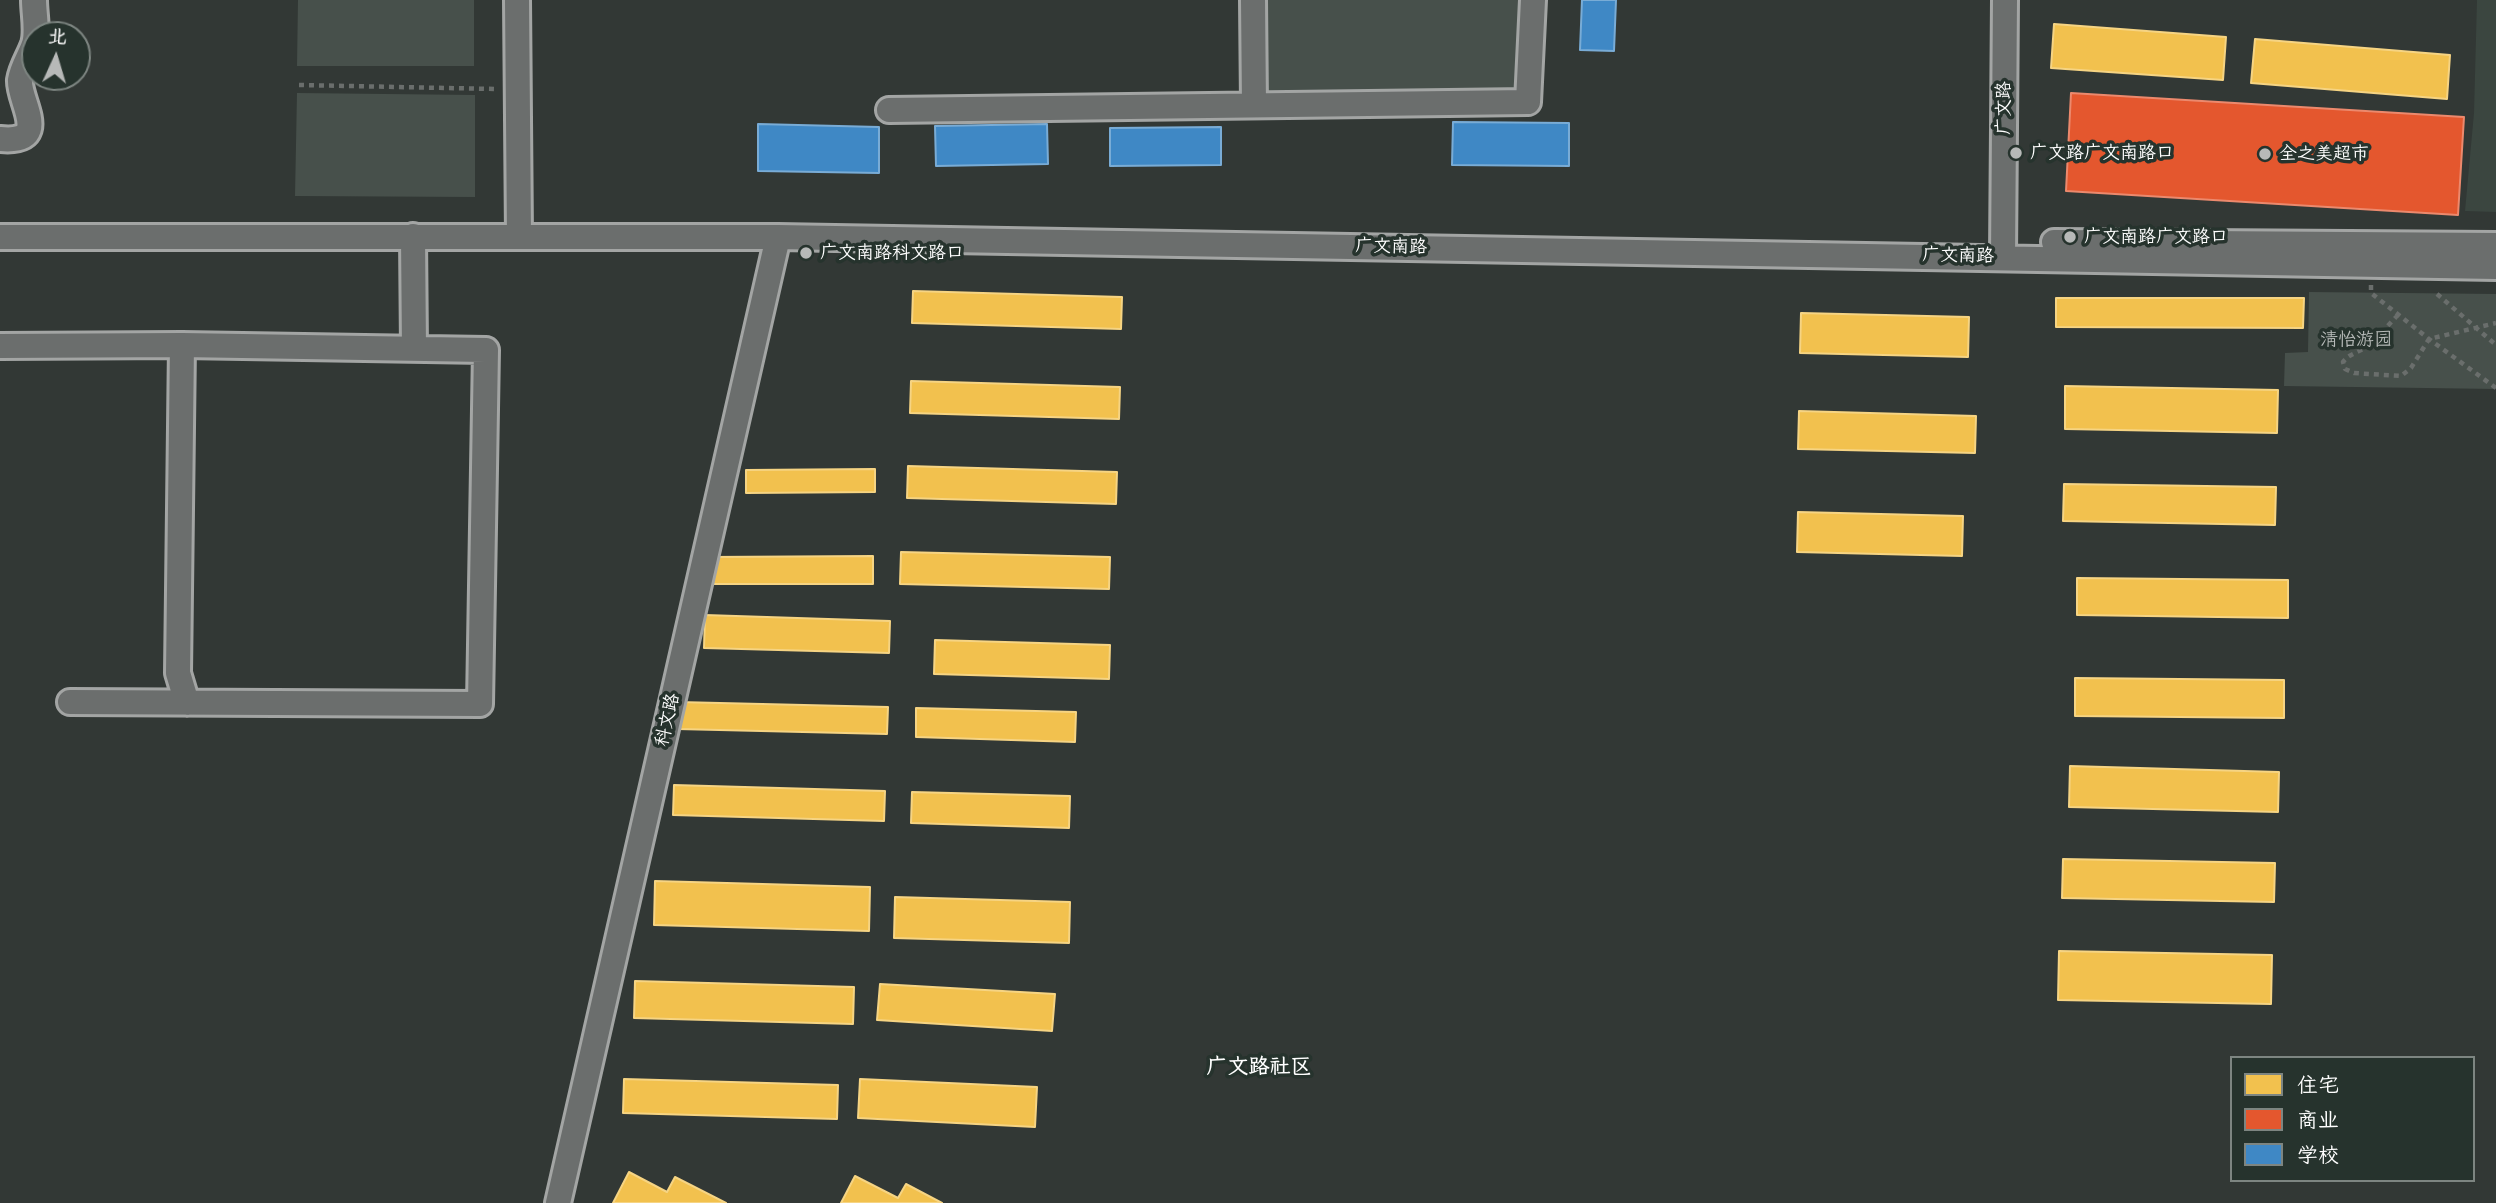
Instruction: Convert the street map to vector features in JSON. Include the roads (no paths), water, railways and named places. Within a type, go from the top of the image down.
[{"type":"street","points":[[0,139],[14,140],[23,136],[29,124],[29,112],[20,83],[35,39],[34,0]]},
{"type":"street","points":[[517,0],[519,236]]},
{"type":"street","points":[[1253,0],[1254,105]]},
{"type":"street","points":[[889,110],[1528,102],[1532,0]]},
{"type":"street","name":"广文路","points":[[2003,257],[2005,0]]},
{"type":"street","points":[[413,236],[414,349]]},
{"type":"street","name":"广文南路","points":[[0,237],[778,237],[2003,257],[2370,267],[2496,267]]},
{"type":"street","name":"科文路","points":[[558,1203],[778,237]]},
{"type":"street","name":"广文南路","points":[[2003,257],[2042,242],[2496,245]]},
{"type":"street","points":[[182,345],[178,673],[187,703]]},
{"type":"street","points":[[0,346],[182,345],[486,350],[480,704],[70,702]]},
{"type":"place","name":"广文路广文南路口","points":[[2016,153]]},
{"type":"place","name":"全之美超市","points":[[2265,154]]},
{"type":"place","name":"广文南路广文路口","points":[[2070,237]]},
{"type":"place","name":"广文南路科文路口","points":[[806,253]]},
{"type":"district","name":"广文路社区","points":[[1259,1068]]},
{"type":"park label","name":"清怡游园","points":[[2356,340]]}]
